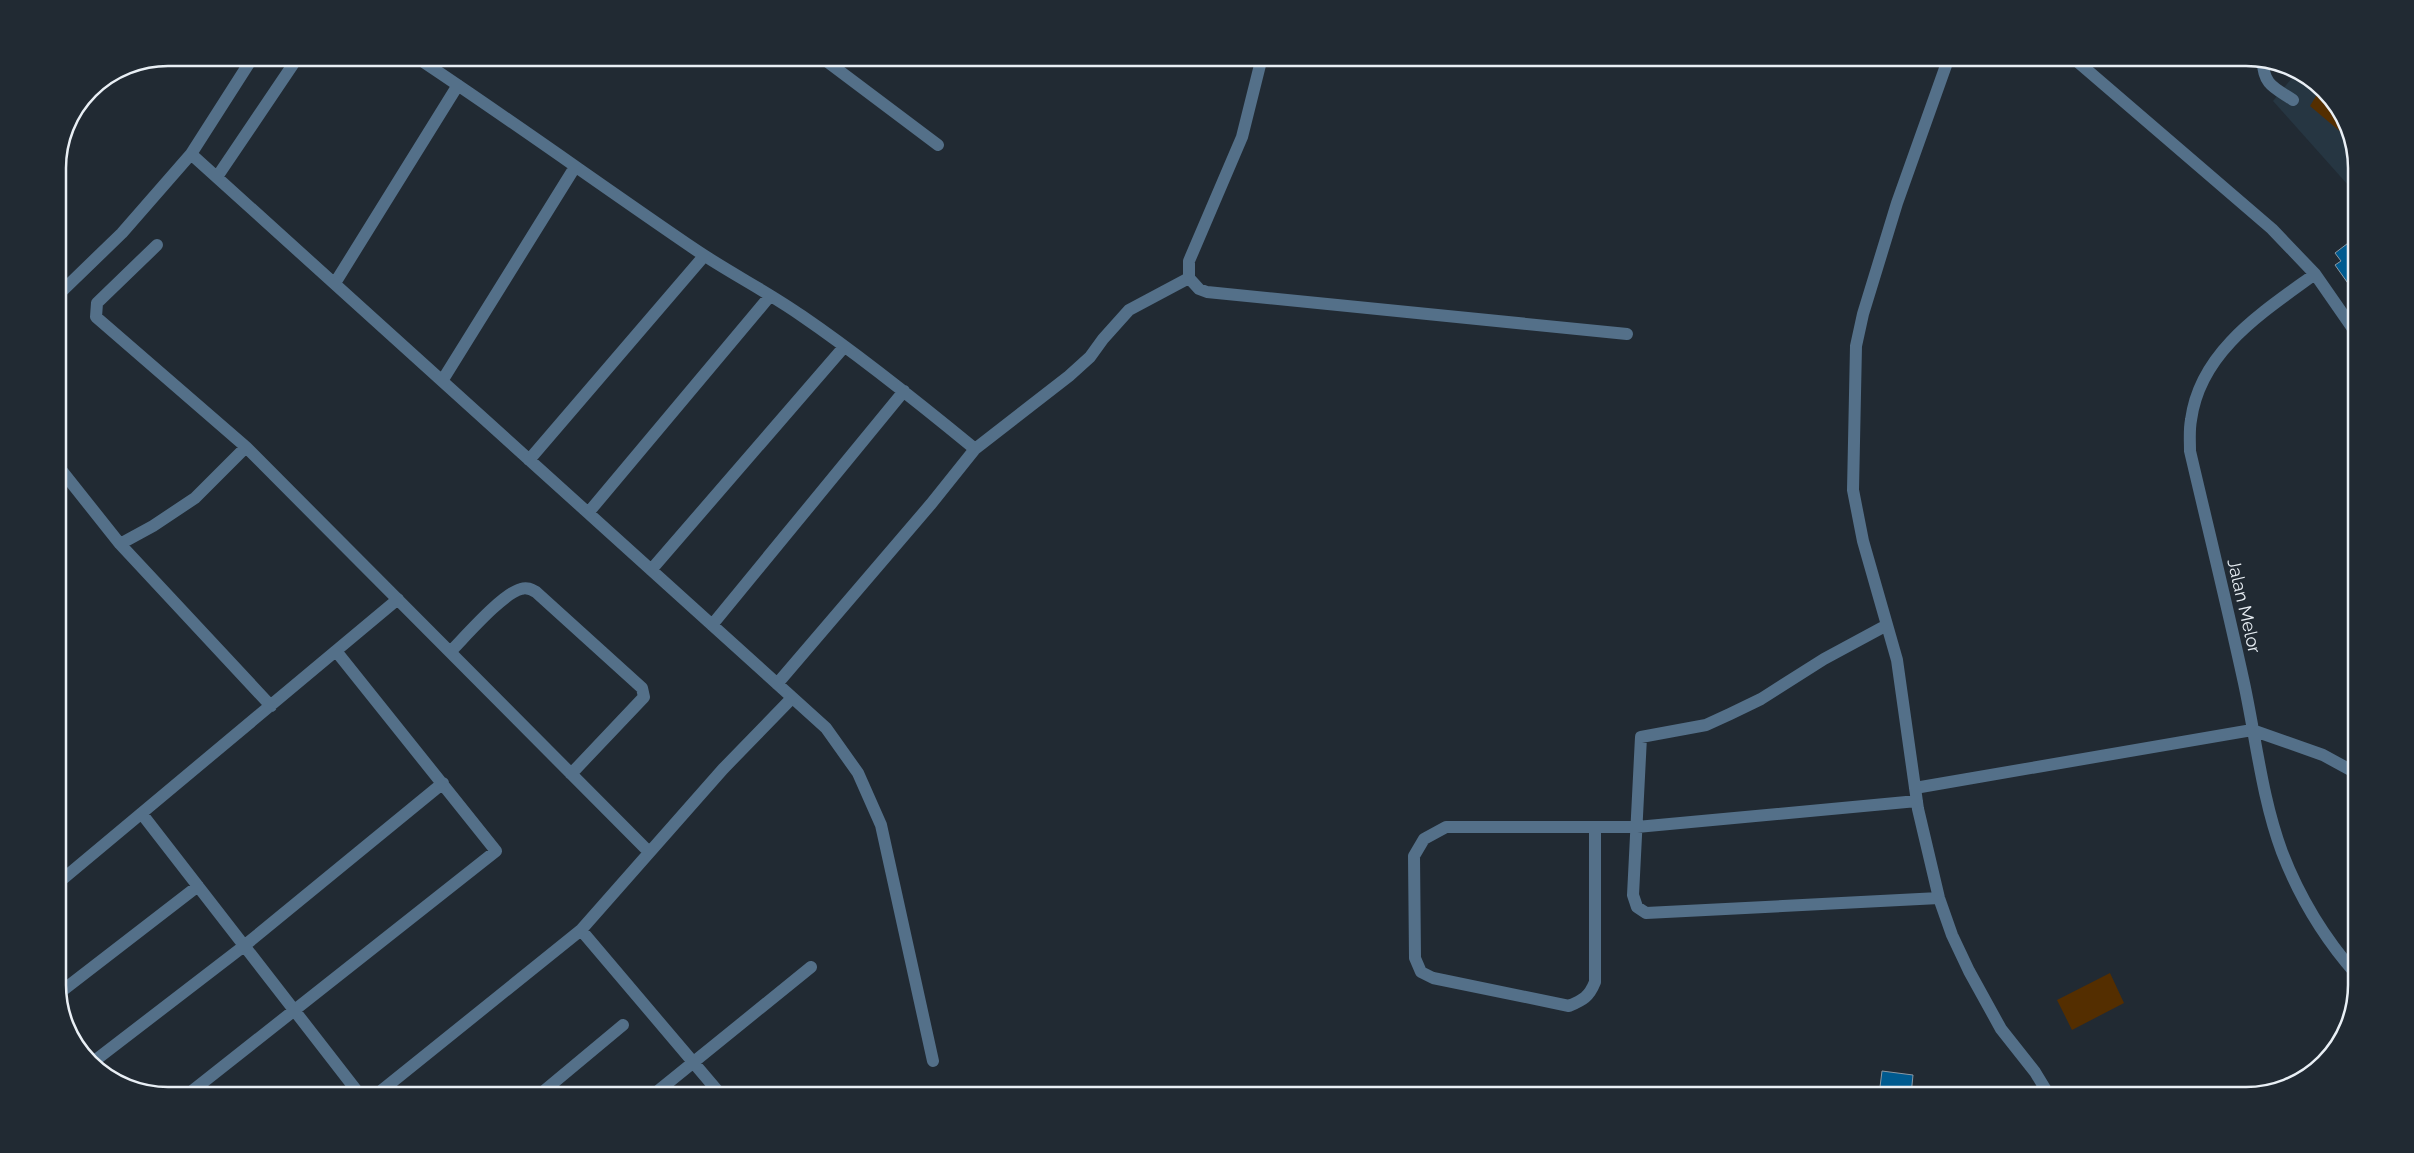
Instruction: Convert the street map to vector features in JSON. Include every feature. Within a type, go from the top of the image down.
[{"type":"street","points":[[66,287],[122,233],[191,154],[248,66]]},
{"type":"street","points":[[217,177],[293,66]]},
{"type":"street","points":[[428,66],[704,256],[802,316],[904,391],[975,449]]},
{"type":"street","points":[[832,66],[938,145]]},
{"type":"street","points":[[1260,66],[1242,137],[1189,261],[1189,278],[1199,290],[1627,334]]},
{"type":"street","points":[[1946,66],[1897,203],[1862,314],[1856,346],[1853,490],[1863,541],[1897,660],[1917,801],[1939,898],[1952,935],[2001,1030],[2035,1072],[2044,1087]]},
{"type":"street","points":[[2081,66],[2272,229],[2315,274],[2348,321]]},
{"type":"street","points":[[2263,68],[2263,76],[2270,85],[2293,100]]},
{"type":"street","points":[[334,284],[458,85]]},
{"type":"street","points":[[191,154],[826,728],[843,749],[874,806],[881,825],[933,1061]]},
{"type":"street","points":[[442,381],[575,167]]},
{"type":"street","points":[[157,245],[97,303],[96,317],[246,447],[649,852]]},
{"type":"street","points":[[529,460],[704,256]]},
{"type":"street","name":"Jalan Melor","points":[[2315,274],[2251,321],[2221,351],[2198,390],[2190,420],[2190,451],[2244,685],[2252,730],[2282,850],[2294,882],[2337,952],[2348,965]]},
{"type":"street","points":[[777,684],[931,504],[975,449],[1069,376],[1090,357],[1103,338],[1129,310],[1189,278]]},
{"type":"street","points":[[588,513],[770,296]]},
{"type":"street","points":[[651,570],[844,347]]},
{"type":"street","points":[[712,625],[904,391]]},
{"type":"street","points":[[120,544],[153,526],[195,498],[246,447]]},
{"type":"street","points":[[66,476],[120,544],[271,706]]},
{"type":"street","points":[[450,652],[504,598],[522,588],[529,588],[536,592],[642,688],[644,698],[571,774]]},
{"type":"street","points":[[66,876],[398,599]]},
{"type":"street","points":[[1887,625],[1760,699],[1730,714],[1706,724],[1641,736],[1633,895],[1637,907],[1646,913],[1939,898]]},
{"type":"street","points":[[199,1087],[496,851],[336,652]]},
{"type":"street","points":[[387,1087],[581,930],[722,769],[792,698]]},
{"type":"street","points":[[1915,788],[2252,730],[2323,754],[2348,768]]},
{"type":"street","points":[[98,1058],[244,946],[443,783]]},
{"type":"street","points":[[1595,827],[1595,982],[1590,994],[1584,1000],[1568,1006],[1433,978],[1421,972],[1415,958],[1414,856],[1424,839],[1446,827],[1595,827],[1637,827],[1917,801]]},
{"type":"street","points":[[142,814],[353,1087]]},
{"type":"street","points":[[66,988],[198,886]]},
{"type":"street","points":[[581,930],[713,1087]]},
{"type":"street","points":[[663,1087],[811,967]]},
{"type":"street","points":[[550,1087],[623,1025]]},
{"type":"shaded area","points":[[2292,78],[2308,87],[2327,106],[2340,129],[2346,148],[2348,185],[2273,101]]},
{"type":"shaded area","points":[[2317,95],[2327,106],[2341,132],[2310,106]]},
{"type":"shaded area","points":[[2110,973],[2124,1003],[2072,1030],[2057,1000]]},
{"type":"building","points":[[2348,243],[2348,283],[2335,265],[2341,261],[2335,253]]},
{"type":"building","points":[[1882,1071],[1913,1075],[1912,1087],[1880,1087]]}]
